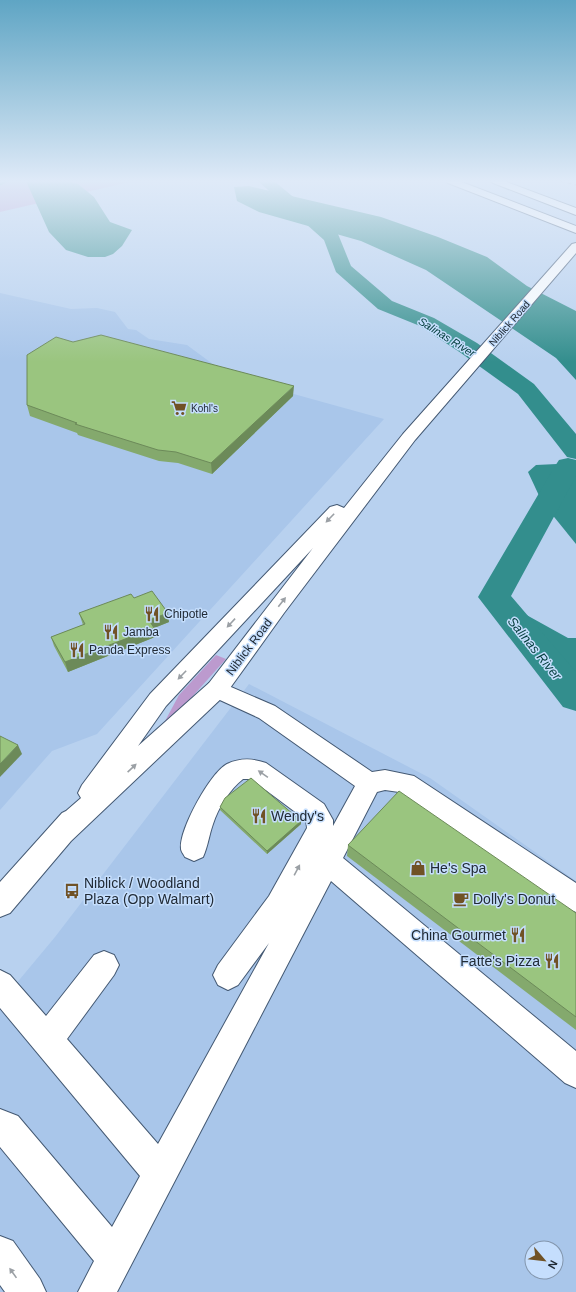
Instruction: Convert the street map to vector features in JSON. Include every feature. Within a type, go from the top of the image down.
[{"type":"main road","name":"Niblick Road","points":[[0,903],[62,832],[158,700],[267,584],[409,437],[576,246]]},
{"type":"main road","name":"Niblick Road","points":[[62,832],[217,689],[277,608],[409,437]]},
{"type":"lane","points":[[217,689],[267,712],[369,783],[385,780],[405,783],[576,899]]},
{"type":"lane","points":[[194,849],[199,823],[208,804],[224,783],[236,771],[248,769],[257,770],[315,812],[320,820],[320,829],[279,905],[228,975]]},
{"type":"lane","points":[[97,1292],[369,783]]},
{"type":"lane","points":[[327,861],[576,1072]]},
{"type":"lane","points":[[47,1040],[104,965]]},
{"type":"lane","points":[[0,985],[160,1173]]},
{"type":"lane","points":[[0,1126],[6,1128],[115,1258]]},
{"type":"lane","points":[[0,1254],[26,1292]]},
{"type":"shaded area","points":[[58,241],[125,241],[113,254],[105,257],[88,257],[66,250]]},
{"type":"shaded area","points":[[362,241],[449,241],[487,257],[527,286],[576,311],[576,380],[556,358],[426,270]]},
{"type":"shaded area","points":[[0,293],[71,309],[97,308],[115,312],[128,329],[136,330],[149,339],[187,345],[229,376],[384,419],[97,734],[52,751],[0,810]]},
{"type":"shaded area","points":[[557,464],[576,471],[576,544],[542,502],[528,472],[536,465]]},
{"type":"shaded area","points":[[494,597],[568,638],[576,638],[576,697]]},
{"type":"shaded area","points":[[216,655],[226,659],[157,736],[179,695]]},
{"type":"shaded area","points":[[249,684],[430,778],[576,881],[576,1292],[0,1292],[0,1003],[55,937]]},
{"type":"building","points":[[101,335],[294,386],[211,463],[176,452],[158,450],[75,424],[77,423],[27,405],[27,355],[56,337],[73,342]]},
{"type":"building","points":[[152,591],[168,613],[149,620],[154,628],[65,662],[51,637],[85,624],[79,613],[131,594],[134,598]]},
{"type":"building","points":[[0,736],[18,745],[0,764]]},
{"type":"building","name":"Wendy's","points":[[251,778],[301,821],[267,851],[220,807],[225,798]]},
{"type":"building","points":[[399,791],[576,913],[576,1017],[348,845]]},
{"type":"waterway","name":"Salinas River","points":[[333,241],[343,268],[385,305],[427,322],[469,348],[526,389],[576,451]]},
{"type":"waterway","name":"Salinas River","points":[[568,466],[494,597],[576,697]]},
{"type":"place","name":"Kohl's","points":[[179,408]]},
{"type":"place","name":"Chipotle","points":[[152,614]]},
{"type":"place","name":"Jamba","points":[[111,632]]},
{"type":"place","name":"Panda Express","points":[[77,650]]},
{"type":"place","name":"Wendy's","points":[[259,816]]},
{"type":"place","name":"He's Spa","points":[[418,868]]},
{"type":"place","name":"Niblick / Woodland Plaza (Opp Walmart)","points":[[72,891]]},
{"type":"place","name":"Dolly's Donut","points":[[461,899]]},
{"type":"place","name":"China Gourmet","points":[[518,935]]},
{"type":"place","name":"Fatte's Pizza","points":[[552,961]]}]
